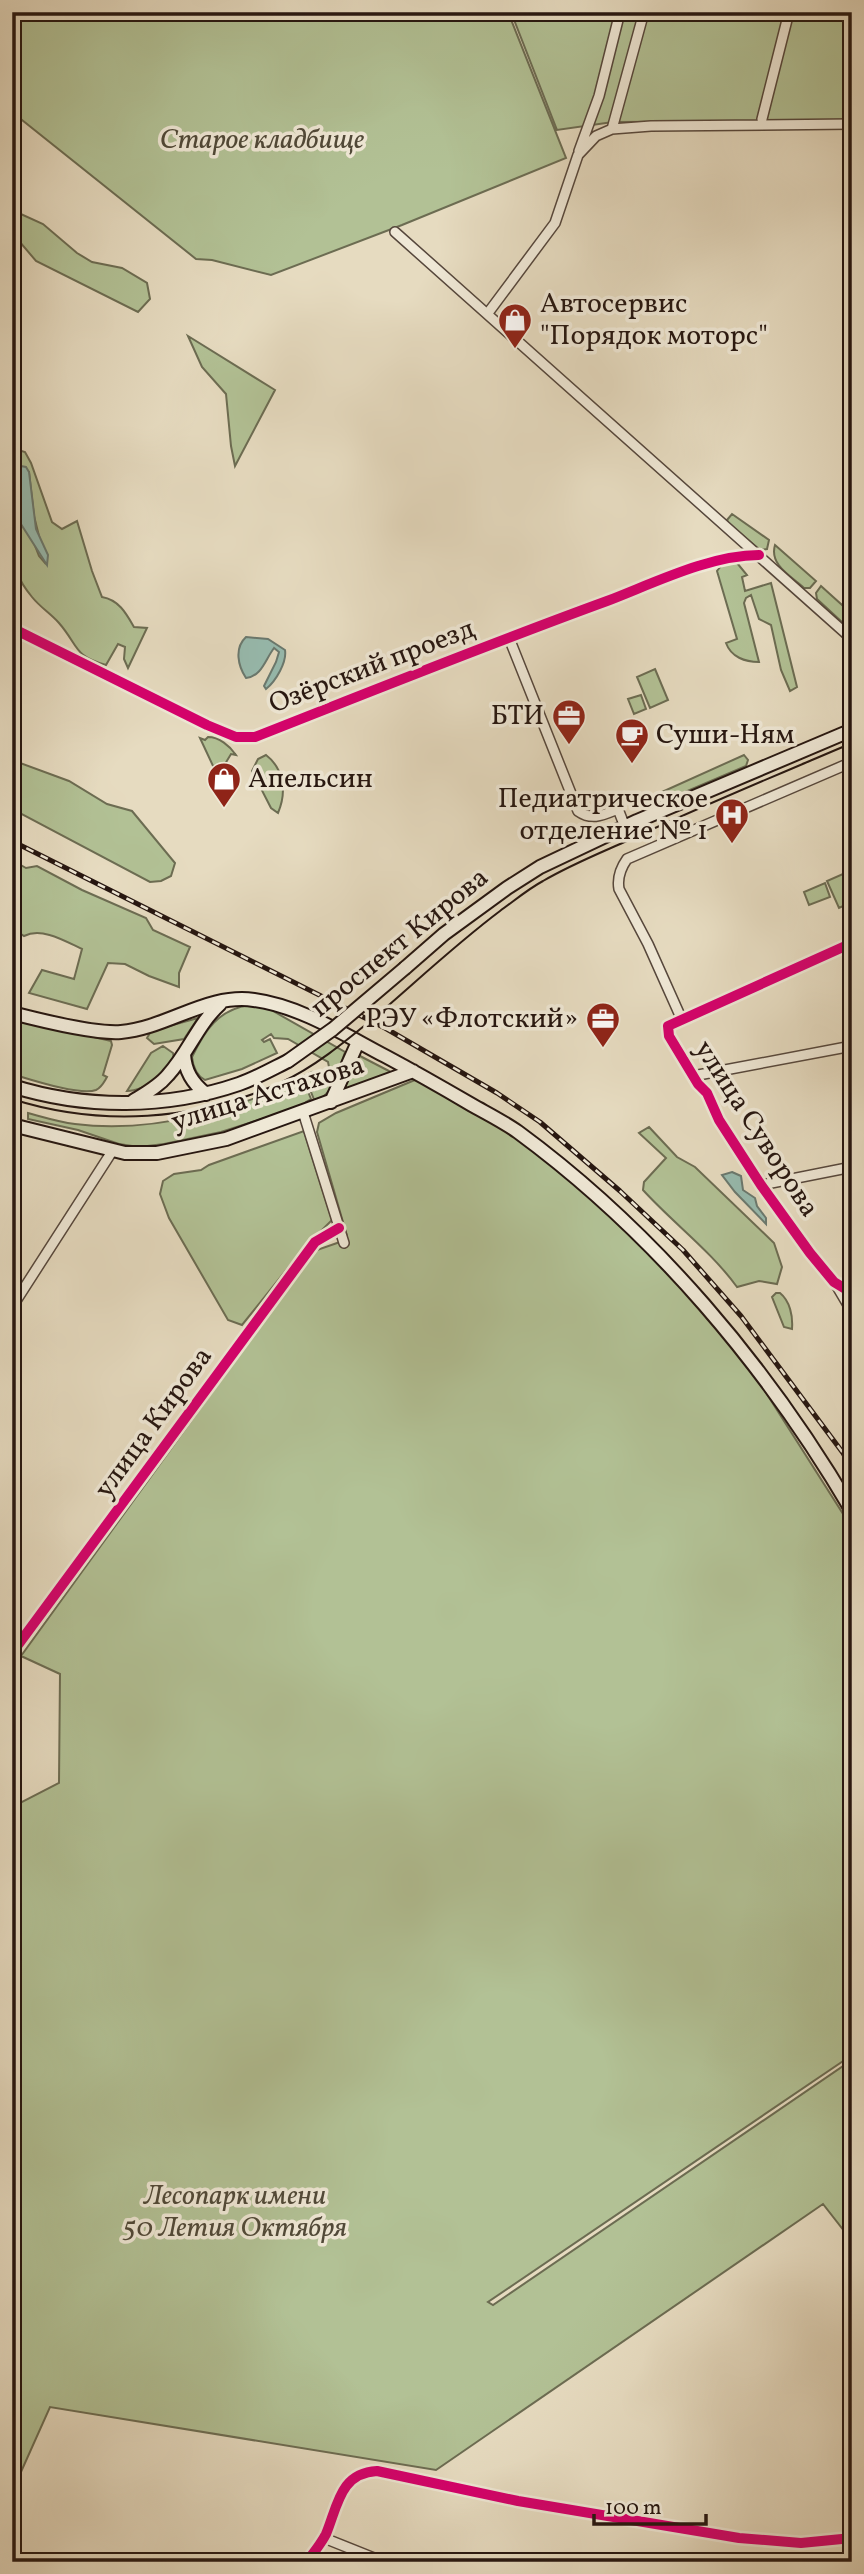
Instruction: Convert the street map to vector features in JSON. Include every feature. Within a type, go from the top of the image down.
[{"type":"main road","name":"проспект Кирова","points":[[288,1061],[334,1029],[444,934],[540,867],[625,827],[852,730]]},
{"type":"main road","points":[[12,1013],[101,1031],[121,1032],[224,1001],[254,999],[313,1019],[413,1071],[516,1131],[596,1195],[672,1269],[770,1385],[852,1511]]},
{"type":"main road","points":[[130,1103],[160,1083],[184,1054],[198,1028],[224,1001]]},
{"type":"main road","points":[[331,1102],[358,1042]]},
{"type":"main road","points":[[184,1054],[190,1077],[206,1094]]},
{"type":"main road","name":"улица Астахова","points":[[12,1086],[59,1098],[94,1103],[165,1101],[206,1094],[241,1083],[288,1061]]},
{"type":"main road","name":"улица Астахова","points":[[12,1125],[125,1153],[158,1153],[226,1139],[413,1071]]},
{"type":"street","points":[[488,313],[555,223],[598,96],[620,12]]},
{"type":"street","points":[[612,129],[644,12]]},
{"type":"street","points":[[761,119],[789,12]]},
{"type":"street","points":[[578,155],[596,136],[612,129],[733,124],[852,124]]},
{"type":"street","points":[[395,232],[852,639]]},
{"type":"street","name":"Озёрский проезд","points":[[12,628],[207,725],[236,737],[255,737],[703,565],[742,555],[759,555]]},
{"type":"street","points":[[509,638],[578,811],[592,817],[618,809],[625,827]]},
{"type":"street","points":[[852,762],[630,858],[621,868],[618,881],[619,889],[649,944],[682,1020],[852,943]]},
{"type":"street","name":"улица Суворова","points":[[682,1020],[668,1026],[669,1036],[693,1076],[707,1093],[719,1120],[810,1253],[851,1301]]},
{"type":"street","points":[[693,1076],[852,1046]]},
{"type":"street","points":[[303,1112],[344,1243]]},
{"type":"street","points":[[12,1307],[113,1150]]},
{"type":"street","points":[[761,1185],[852,1167]]},
{"type":"street","name":"улица Кирова","points":[[12,1653],[314,1242],[340,1228]]},
{"type":"street","points":[[307,2562],[324,2538],[346,2486],[354,2476],[377,2471],[519,2501],[739,2538],[801,2543],[852,2538]]},
{"type":"street","points":[[324,2538],[384,2562]]},
{"type":"green space","name":"Старое кладбище","points":[[12,12],[508,12],[566,158],[271,275],[212,260],[196,259],[12,112]]},
{"type":"green space","points":[[511,12],[852,12],[852,121],[613,122],[557,130]]},
{"type":"green space","points":[[12,210],[43,224],[92,262],[122,268],[147,283],[150,299],[138,312],[36,261],[14,235],[12,237]]},
{"type":"green space","points":[[188,336],[275,390],[235,466],[226,394],[202,367]]},
{"type":"green space","points":[[12,450],[25,452],[31,463],[52,522],[62,529],[77,521],[102,597],[117,604],[134,627],[147,628],[128,668],[124,659],[125,647],[118,644],[106,665],[82,654],[59,623],[35,601],[22,583],[17,571],[15,541],[11,528],[12,500],[19,521],[46,564],[34,516],[29,472],[12,466]]},
{"type":"green space","points":[[732,514],[769,540],[767,549],[760,550],[729,524],[727,520]]},
{"type":"green space","points":[[775,545],[816,581],[810,588],[804,588],[782,570],[775,558]]},
{"type":"green space","points":[[733,562],[747,575],[742,577],[745,591],[771,583],[797,687],[790,691],[781,670],[771,625],[759,619],[751,595],[744,603],[759,662],[739,658],[731,652],[726,643],[737,639],[717,571],[721,566]]},
{"type":"green space","points":[[821,586],[852,616],[843,623],[817,599],[816,593]]},
{"type":"green space","points":[[655,669],[668,700],[650,708],[637,677]]},
{"type":"green space","points":[[641,695],[646,709],[634,714],[628,699]]},
{"type":"green space","points":[[208,737],[224,743],[236,755],[231,754],[225,764],[214,768],[200,738],[205,740]]},
{"type":"green space","points":[[266,755],[277,767],[282,781],[278,813],[271,808],[252,771],[258,759]]},
{"type":"green space","points":[[744,755],[748,760],[746,766],[664,801],[656,801],[653,796]]},
{"type":"green space","points":[[12,760],[69,781],[107,804],[132,811],[175,863],[171,876],[150,882],[12,809]]},
{"type":"green space","points":[[12,860],[26,868],[37,866],[82,890],[146,918],[153,930],[190,947],[179,973],[179,987],[125,964],[108,963],[87,1009],[29,993],[42,970],[74,979],[82,949],[46,934],[24,936],[12,928]]},
{"type":"green space","points":[[852,870],[852,902],[839,908],[827,881]]},
{"type":"green space","points":[[825,883],[830,897],[809,905],[804,892]]},
{"type":"green space","points":[[249,1005],[266,1007],[345,1052],[335,1081],[321,1098],[315,1102],[311,1092],[325,1083],[328,1062],[288,1039],[274,1038],[271,1034],[262,1040],[264,1042],[270,1039],[277,1053],[242,1069],[205,1080],[197,1073],[192,1057],[208,1030],[229,1011]]},
{"type":"green space","points":[[198,1018],[184,1039],[154,1044],[147,1038],[151,1031]]},
{"type":"green space","points":[[16,1019],[111,1041],[103,1075],[107,1077],[103,1084],[96,1090],[79,1091],[12,1074],[12,1032]]},
{"type":"green space","points":[[163,1046],[173,1053],[170,1067],[150,1084],[127,1091],[151,1053]]},
{"type":"green space","points":[[360,1056],[389,1071],[387,1075],[342,1092],[354,1057]]},
{"type":"green space","points":[[312,1072],[320,1081],[307,1089],[311,1099],[306,1105],[221,1132],[164,1144],[139,1147],[119,1144],[78,1130],[28,1119],[28,1113],[69,1123],[105,1126],[167,1122],[198,1116],[257,1097]]},
{"type":"green space","name":"Лесопарк имени 50 Летия Октября","points":[[422,1077],[528,1146],[596,1202],[656,1260],[712,1322],[756,1377],[852,1528],[852,2055],[488,2302],[493,2305],[852,2060],[852,2241],[823,2204],[436,2470],[50,2407],[12,2492],[12,1807],[59,1783],[60,1674],[21,1656],[314,1251],[340,1242],[343,1245],[347,1236],[317,1132],[319,1123],[336,1113]]},
{"type":"green space","points":[[649,1127],[677,1157],[695,1167],[774,1243],[782,1267],[777,1284],[759,1281],[737,1287],[716,1261],[643,1190],[644,1182],[666,1158],[639,1133]]},
{"type":"green space","points":[[304,1131],[332,1220],[304,1248],[242,1325],[228,1320],[169,1218],[160,1194],[163,1181],[174,1174],[201,1170]]},
{"type":"green space","points":[[780,1293],[788,1304],[792,1329],[784,1327],[772,1297]]},
{"type":"water","points":[[12,466],[26,467],[29,472],[36,529],[48,555],[47,565],[19,521],[12,500]]},
{"type":"water","points":[[246,637],[268,639],[285,650],[280,671],[266,689],[264,686],[279,652],[274,648],[260,671],[246,678],[241,668],[239,652]]},
{"type":"water","points":[[732,1172],[741,1176],[743,1190],[755,1198],[757,1206],[766,1218],[766,1224],[722,1175]]},
{"type":"tram line","points":[[12,1099],[79,1114],[148,1116],[215,1105],[280,1083],[306,1069],[341,1044],[468,936],[537,884],[656,827],[852,743]]},
{"type":"railway","points":[[12,841],[385,1028],[497,1093],[540,1122],[683,1250],[741,1316],[843,1453],[852,1469]]},
{"type":"cycle path","points":[[12,628],[207,725],[236,737],[255,737],[682,571],[740,556],[759,555]]},
{"type":"cycle path","points":[[852,943],[668,1026],[669,1036],[698,1084],[707,1093],[719,1120],[761,1185],[834,1282],[852,1293]]},
{"type":"cycle path","points":[[12,1653],[315,1242],[339,1228]]},
{"type":"cycle path","points":[[307,2562],[326,2534],[342,2492],[348,2484],[365,2473],[377,2471],[518,2501],[739,2538],[801,2543],[852,2538]]},
{"type":"place","name":"Автосервис \"Порядок моторс\"","points":[[515,350]]},
{"type":"place","name":"БТИ","points":[[569,746]]},
{"type":"place","name":"Суши-Ням","points":[[632,765]]},
{"type":"place","name":"Апельсин","points":[[224,809]]},
{"type":"place","name":"Педиатрическое отделение № 1","points":[[732,845]]},
{"type":"place","name":"РЭУ «Флотский»","points":[[603,1049]]}]
